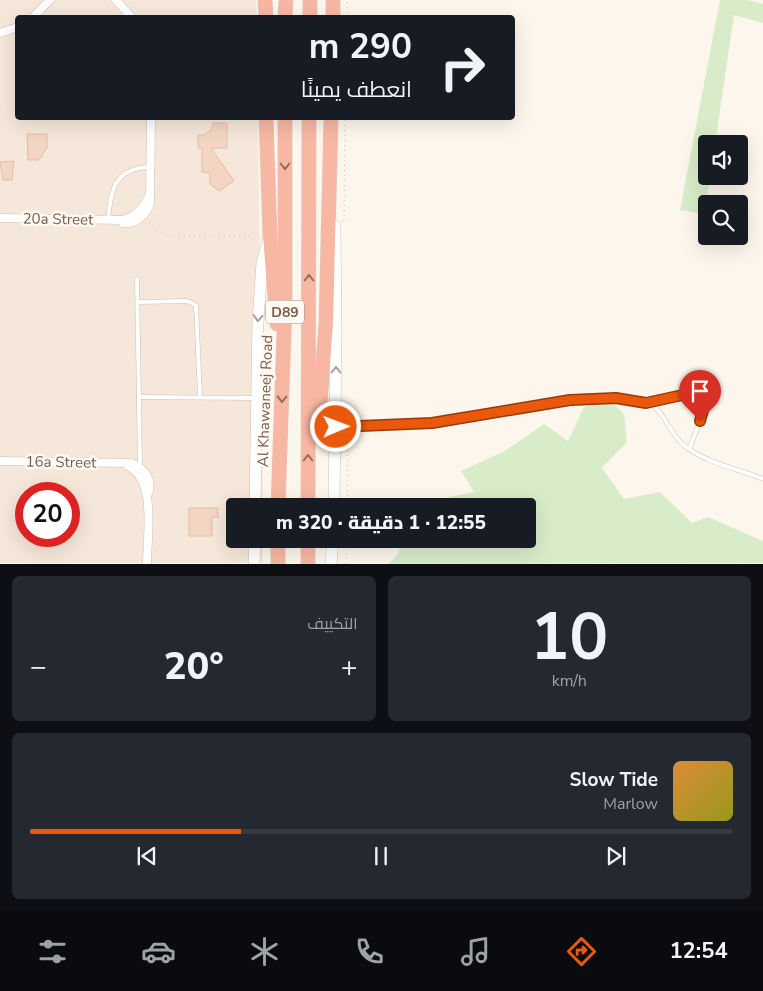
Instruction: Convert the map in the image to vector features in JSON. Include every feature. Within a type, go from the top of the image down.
[{"type":"highway","points":[[265,0],[266,15]]},
{"type":"highway","points":[[286,0],[286,15]]},
{"type":"highway","points":[[310,0],[310,15]]},
{"type":"highway","points":[[333,15],[334,0]]},
{"type":"highway","points":[[266,120],[270,235],[283,365]]},
{"type":"highway","name":"Al Khawaneej Road","points":[[278,498],[283,365],[285,120]]},
{"type":"highway","name":"D89","points":[[308,498],[309,120]]},
{"type":"highway","points":[[308,437],[318,417],[326,323],[331,120]]},
{"type":"highway","points":[[278,548],[278,564]]},
{"type":"highway","points":[[308,548],[308,564]]},
{"type":"street","points":[[35,15],[50,0]]},
{"type":"street","points":[[116,0],[129,15]]},
{"type":"street","points":[[0,33],[15,28]]},
{"type":"street","points":[[140,215],[149,208],[151,120]]},
{"type":"street","points":[[330,185],[334,216],[336,427],[334,498]]},
{"type":"street","name":"20a Street","points":[[0,218],[112,220],[140,215]]},
{"type":"street","points":[[255,498],[256,398],[262,264],[270,235]]},
{"type":"street","name":"16a Street","points":[[0,461],[123,464],[142,471]]},
{"type":"street","points":[[142,471],[147,496],[147,564]]},
{"type":"street","points":[[254,564],[255,548]]},
{"type":"street","points":[[331,564],[332,548]]},
{"type":"lane","points":[[112,220],[114,185],[131,170],[150,166]]},
{"type":"lane","points":[[138,279],[142,471]]},
{"type":"lane","points":[[138,302],[187,300],[196,305],[200,397]]},
{"type":"lane","points":[[646,403],[693,392],[703,395],[706,400],[706,407],[689,449]]},
{"type":"lane","points":[[139,397],[256,398]]},
{"type":"lane","points":[[336,427],[432,423],[586,398],[616,398],[646,403],[659,411],[671,433],[689,449],[763,479]]},
{"type":"path","points":[[346,15],[347,0]]},
{"type":"path","points":[[140,215],[155,229],[168,236],[253,236]]},
{"type":"path","points":[[346,564],[347,548]]},
{"type":"shaded area","points":[[0,0],[256,0],[257,15],[15,15],[15,120],[258,120],[263,498],[226,498],[226,548],[263,548],[263,563],[0,563]]},
{"type":"green space","points":[[720,0],[748,0],[763,4],[763,23],[734,15],[716,135],[698,135],[698,185],[709,185],[708,195],[698,195],[698,213],[680,210]]},
{"type":"green space","points":[[608,398],[624,414],[627,442],[602,468],[624,499],[660,492],[692,523],[708,517],[763,541],[763,563],[388,564],[398,554],[400,548],[536,548],[536,498],[445,498],[474,492],[461,471],[505,451],[544,424],[568,441],[584,407]]},
{"type":"building","points":[[213,123],[227,123],[227,148],[211,148],[234,181],[219,191],[210,184],[210,173],[202,172],[202,148],[198,148],[198,135],[204,135],[212,129]]},
{"type":"building","points":[[27,134],[47,134],[47,148],[39,160],[28,160]]},
{"type":"building","points":[[14,161],[12,180],[3,180],[0,162]]},
{"type":"building","points":[[189,508],[218,508],[218,517],[212,517],[212,536],[189,536]]},
{"type":"route","points":[[336,427],[432,423],[480,417],[570,400],[601,397],[646,403],[651,400],[693,392],[700,393],[706,400],[706,407],[700,421]]}]
